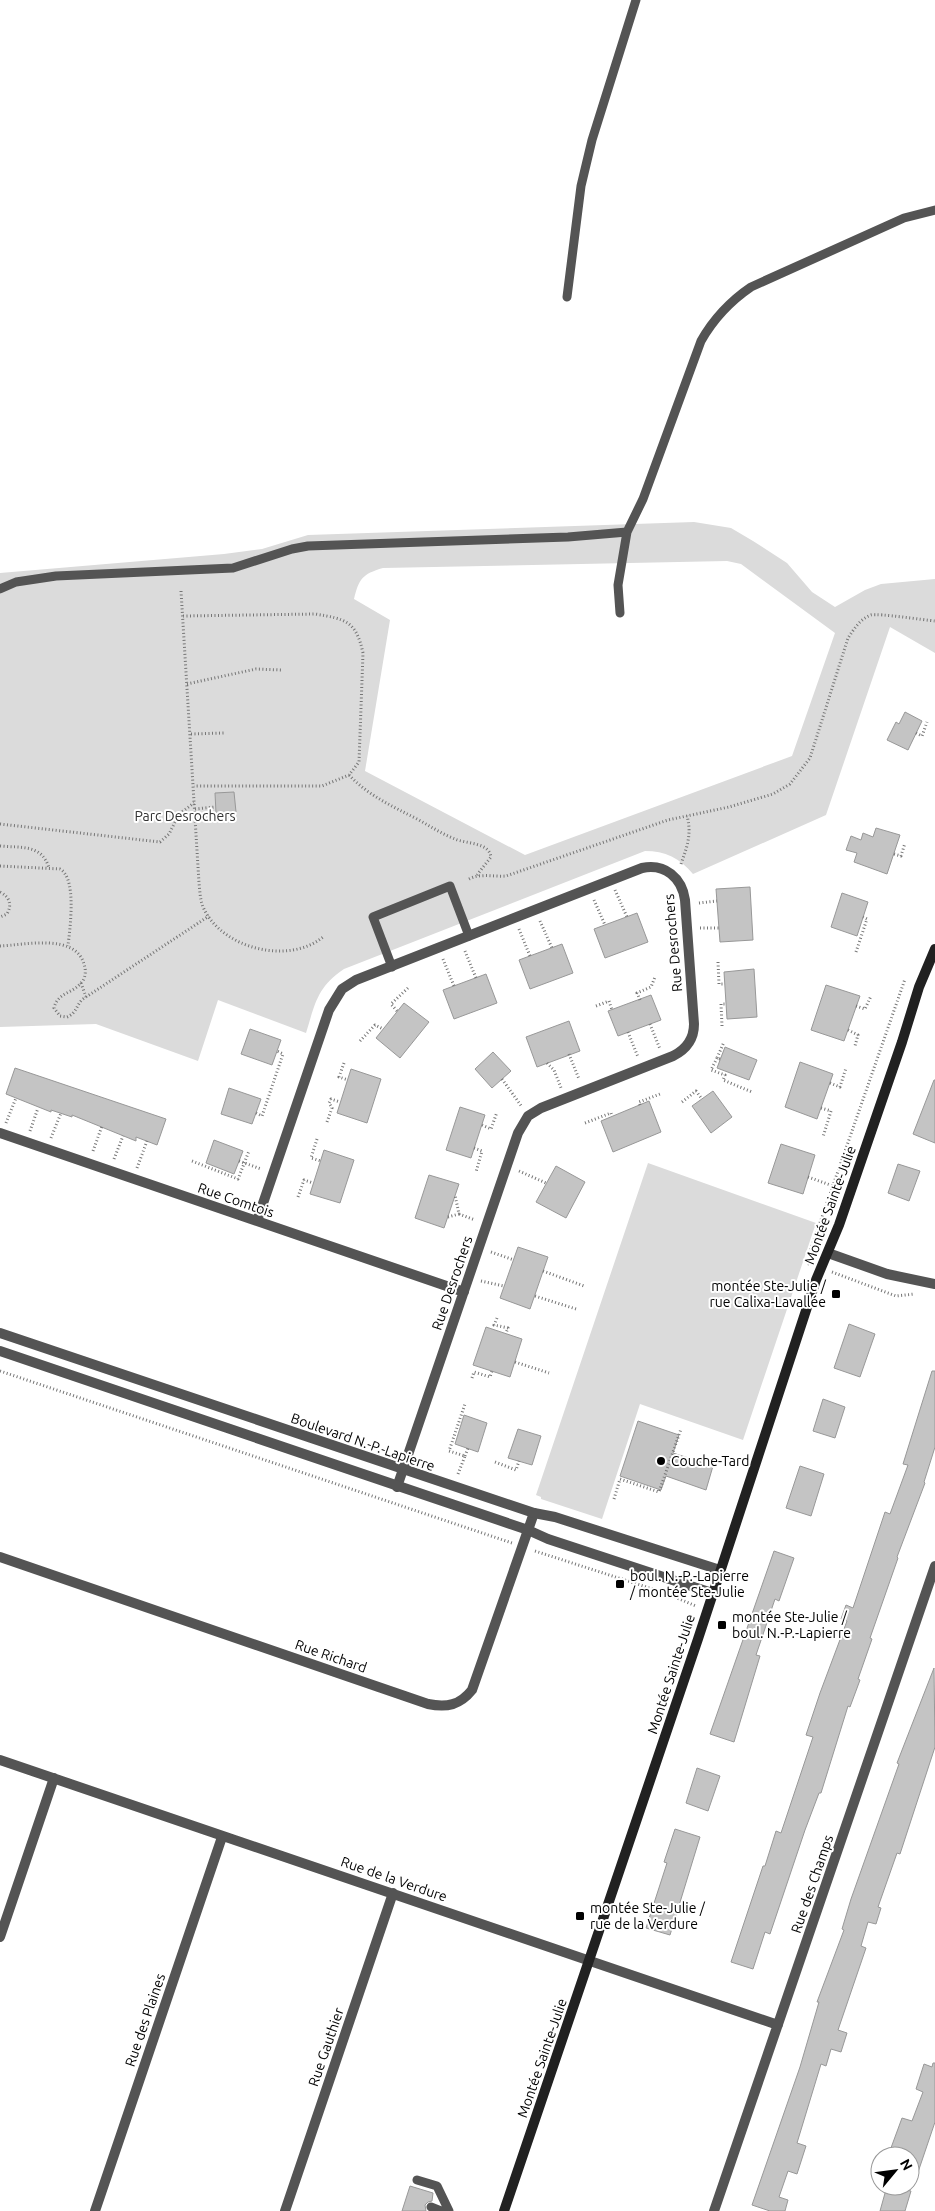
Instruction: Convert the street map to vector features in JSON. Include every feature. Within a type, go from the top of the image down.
[{"type":"main road","name":"Montée Sainte-Julie","points":[[504,2211],[821,1268],[842,1217],[902,1042],[918,987],[935,949]]},
{"type":"street","name":"Rue Desrochers","points":[[257,1222],[333,1002],[348,984],[649,866],[672,874],[677,878],[684,892],[694,1024],[691,1041],[686,1048],[673,1056],[541,1108],[528,1116],[518,1133],[397,1487]]},
{"type":"street","name":"Rue Comtois","points":[[0,1134],[464,1292]]},
{"type":"street","points":[[828,1253],[887,1274],[935,1284]]},
{"type":"street","name":"Boulevard N.-P.-Lapierre","points":[[0,1333],[403,1470],[534,1513],[555,1517],[720,1570]]},
{"type":"street","points":[[0,1351],[528,1530],[548,1539],[712,1593]]},
{"type":"street","name":"Rue Richard","points":[[0,1557],[428,1704],[444,1707],[460,1701],[472,1690],[534,1513]]},
{"type":"street","name":"Rue des Champs","points":[[714,2211],[935,1566]]},
{"type":"street","name":"Rue de la Verdure","points":[[0,1760],[778,2026]]},
{"type":"street","points":[[0,1937],[54,1778]]},
{"type":"street","name":"Rue des Plaines","points":[[95,2211],[222,1837]]},
{"type":"street","name":"Rue Gauthier","points":[[285,2211],[393,1893]]},
{"type":"lane","points":[[567,297],[583,176],[592,140],[636,0]]},
{"type":"lane","points":[[620,613],[618,585],[627,532],[643,499],[700,341],[712,321],[731,301],[752,287],[904,218],[935,210]]},
{"type":"lane","points":[[0,588],[16,582],[56,576],[233,568],[292,549],[308,546],[568,537],[627,532]]},
{"type":"lane","points":[[392,967],[373,917],[450,886],[469,936]]},
{"type":"lane","points":[[417,2180],[437,2186],[449,2211]]},
{"type":"lane","points":[[430,2207],[441,2211]]},
{"type":"path","points":[[181,591],[200,898],[204,910],[227,933],[259,949],[276,952],[292,951],[323,937]]},
{"type":"path","points":[[183,616],[316,614],[349,622],[360,638],[363,653],[358,762],[349,775],[322,786],[194,786]]},
{"type":"path","points":[[477,875],[486,877],[506,876],[668,820],[729,807],[773,794],[790,784],[810,758],[848,638],[855,627],[871,615],[880,614],[935,621]]},
{"type":"path","points":[[187,684],[256,669],[282,670]]},
{"type":"path","points":[[916,733],[922,736],[927,722]]},
{"type":"path","points":[[191,734],[224,733]]},
{"type":"path","points":[[349,775],[364,791],[456,840],[478,844],[486,848],[491,857],[477,875],[469,878]]},
{"type":"path","points":[[223,786],[223,792]]},
{"type":"path","points":[[0,824],[160,842],[169,834],[179,814],[195,802]]},
{"type":"path","points":[[195,809],[215,807]]},
{"type":"path","points":[[681,864],[689,843],[690,833],[687,816]]},
{"type":"path","points":[[894,854],[901,856],[905,843]]},
{"type":"path","points":[[0,846],[40,852],[46,858],[49,868]]},
{"type":"path","points":[[0,866],[49,868],[66,871],[70,880],[71,918],[68,946]]},
{"type":"path","points":[[0,892],[8,898],[10,904],[7,914],[0,917]]},
{"type":"path","points":[[699,903],[717,901]]},
{"type":"path","points":[[0,946],[59,944],[75,949],[83,962],[85,976],[81,983],[59,996],[54,1008],[55,1013],[60,1016],[72,1016],[79,1002],[209,916]]},
{"type":"path","points":[[856,952],[867,919],[863,917]]},
{"type":"path","points":[[700,928],[719,928]]},
{"type":"path","points":[[718,962],[719,984],[724,984]]},
{"type":"path","points":[[640,1000],[638,993],[651,987],[655,977]]},
{"type":"path","points":[[821,1268],[806,1263],[905,979]]},
{"type":"path","points":[[81,983],[86,997]]},
{"type":"path","points":[[397,1011],[391,1004],[409,987]]},
{"type":"path","points":[[856,1006],[865,1009],[871,996]]},
{"type":"path","points":[[596,1006],[609,1001],[612,1010]]},
{"type":"path","points":[[722,1026],[721,1004],[726,1004]]},
{"type":"path","points":[[360,1041],[375,1025],[383,1030]]},
{"type":"path","points":[[848,1030],[858,1035],[855,1046]]},
{"type":"path","points":[[724,1042],[719,1059],[711,1070],[725,1075],[723,1080],[752,1092]]},
{"type":"path","points":[[256,1113],[262,1116],[273,1085],[283,1054],[277,1052]]},
{"type":"path","points":[[344,1063],[339,1077],[348,1080]]},
{"type":"path","points":[[830,1083],[840,1087],[846,1068]]},
{"type":"path","points":[[502,1079],[528,1116]]},
{"type":"path","points":[[682,1102],[696,1092],[702,1099]]},
{"type":"path","points":[[640,1105],[639,1102],[660,1094]]},
{"type":"path","points":[[6,1123],[16,1098]]},
{"type":"path","points":[[327,1122],[332,1108],[329,1103],[331,1099],[340,1102]]},
{"type":"path","points":[[30,1131],[38,1108]]},
{"type":"path","points":[[821,1108],[831,1111],[823,1137]]},
{"type":"path","points":[[482,1125],[491,1129],[497,1112]]},
{"type":"path","points":[[51,1138],[60,1113]]},
{"type":"path","points":[[585,1123],[611,1113],[612,1116]]},
{"type":"path","points":[[92,1152],[102,1126]]},
{"type":"path","points":[[114,1160],[123,1136]]},
{"type":"path","points":[[317,1140],[311,1158],[320,1161]]},
{"type":"path","points":[[137,1168],[147,1141]]},
{"type":"path","points":[[474,1148],[482,1151],[476,1172]]},
{"type":"path","points":[[192,1161],[238,1180],[249,1152]]},
{"type":"path","points":[[239,1161],[261,1169]]},
{"type":"path","points":[[519,1171],[546,1183]]},
{"type":"path","points":[[808,1177],[833,1186]]},
{"type":"path","points":[[298,1197],[304,1180],[313,1183]]},
{"type":"path","points":[[448,1217],[459,1214],[455,1195]]},
{"type":"path","points":[[491,1252],[514,1260]]},
{"type":"path","points":[[543,1271],[584,1286]]},
{"type":"path","points":[[844,1278],[896,1296],[911,1295]]},
{"type":"path","points":[[481,1281],[504,1286]]},
{"type":"path","points":[[535,1296],[576,1309]]},
{"type":"path","points":[[497,1318],[494,1325],[508,1328],[506,1334]]},
{"type":"path","points":[[515,1362],[549,1373]]},
{"type":"path","points":[[0,1371],[503,1540]]},
{"type":"path","points":[[472,1378],[474,1372],[490,1377],[492,1371]]},
{"type":"path","points":[[465,1404],[449,1451],[465,1456]]},
{"type":"path","points":[[659,1492],[678,1445],[681,1429]]},
{"type":"path","points":[[458,1474],[468,1448]]},
{"type":"path","points":[[495,1462],[516,1470],[519,1461]]},
{"type":"path","points":[[614,1499],[620,1480],[664,1494]]},
{"type":"path","points":[[539,1552],[665,1593],[685,1602]]},
{"type":"green space","name":"Parc Desrochers","points":[[694,522],[731,528],[787,563],[812,592],[835,607],[865,590],[881,584],[935,579],[935,653],[890,627],[826,815],[693,874],[672,856],[659,852],[645,851],[344,969],[322,990],[306,1033],[218,1000],[198,1061],[96,1024],[0,1027],[0,573],[224,554],[262,549],[308,535]],"holes":[[[727,561],[741,564],[835,633],[792,756],[525,855],[365,771],[390,620],[354,599],[360,582],[366,575],[383,568]]]},
{"type":"green space","points":[[648,1163],[816,1223],[743,1440],[640,1404],[602,1519],[541,1499],[541,1497],[536,1495]]},
{"type":"building","points":[[905,712],[922,721],[908,750],[887,740],[896,722],[899,724]]},
{"type":"building","points":[[234,792],[236,812],[216,813],[215,793]]},
{"type":"building","points":[[876,828],[900,835],[887,874],[854,862],[857,853],[846,850],[851,836],[861,840],[863,833],[873,837]]},
{"type":"building","points":[[750,887],[753,940],[720,942],[716,889]]},
{"type":"building","points":[[842,893],[868,902],[857,936],[831,927]]},
{"type":"building","points":[[637,913],[648,942],[605,958],[594,929]]},
{"type":"building","points":[[562,944],[573,973],[530,989],[519,960]]},
{"type":"building","points":[[754,969],[757,1017],[727,1019],[724,972]]},
{"type":"building","points":[[486,974],[497,1003],[454,1019],[443,990]]},
{"type":"building","points":[[826,985],[860,996],[844,1041],[811,1030]]},
{"type":"building","points":[[651,995],[661,1020],[618,1036],[608,1011]]},
{"type":"building","points":[[404,1003],[429,1022],[400,1058],[376,1038]]},
{"type":"building","points":[[569,1021],[580,1051],[537,1067],[526,1037]]},
{"type":"building","points":[[250,1029],[281,1040],[272,1065],[241,1054]]},
{"type":"building","points":[[725,1047],[757,1060],[749,1080],[717,1068]]},
{"type":"building","points":[[493,1052],[511,1071],[492,1088],[475,1069]]},
{"type":"building","points":[[800,1062],[833,1074],[817,1119],[785,1107]]},
{"type":"building","points":[[15,1068],[166,1119],[157,1145],[136,1137],[136,1141],[72,1115],[72,1117],[51,1110],[51,1112],[6,1094]]},
{"type":"building","points":[[351,1069],[381,1079],[367,1123],[337,1113]]},
{"type":"building","points":[[935,1080],[935,1143],[913,1134]]},
{"type":"building","points":[[229,1088],[261,1099],[252,1124],[221,1114]]},
{"type":"building","points":[[713,1091],[732,1117],[711,1133],[692,1106]]},
{"type":"building","points":[[649,1101],[661,1132],[613,1152],[601,1121]]},
{"type":"building","points":[[460,1107],[485,1115],[471,1158],[446,1150]]},
{"type":"building","points":[[214,1140],[243,1151],[234,1174],[206,1163]]},
{"type":"building","points":[[781,1144],[815,1155],[803,1194],[768,1183]]},
{"type":"building","points":[[324,1150],[354,1160],[340,1203],[310,1194]]},
{"type":"building","points":[[898,1164],[920,1171],[909,1201],[888,1193]]},
{"type":"building","points":[[556,1166],[585,1182],[566,1218],[536,1202]]},
{"type":"building","points":[[429,1175],[459,1184],[444,1228],[415,1218]]},
{"type":"building","points":[[518,1247],[548,1257],[530,1309],[500,1298]]},
{"type":"building","points":[[849,1324],[875,1334],[860,1377],[834,1368]]},
{"type":"building","points":[[486,1327],[522,1339],[510,1377],[473,1365]]},
{"type":"building","points":[[932,1371],[935,1371],[935,1447],[925,1483],[897,1557],[870,1638],[872,1639],[858,1679],[860,1680],[850,1707],[848,1706],[821,1793],[819,1793],[805,1830],[770,1934],[765,1932],[753,1969],[731,1962],[776,1831],[781,1833],[813,1737],[806,1735],[847,1621],[841,1619],[846,1605],[853,1608],[885,1512],[890,1514],[908,1465],[903,1464]]},
{"type":"building","points":[[823,1399],[845,1407],[835,1438],[813,1431]]},
{"type":"building","points":[[464,1415],[487,1423],[478,1452],[455,1444]]},
{"type":"building","points":[[638,1421],[679,1435],[673,1453],[713,1466],[706,1490],[666,1476],[661,1490],[620,1476]]},
{"type":"building","points":[[518,1429],[541,1436],[532,1465],[508,1458]]},
{"type":"building","points":[[800,1466],[824,1474],[811,1516],[786,1508]]},
{"type":"building","points":[[774,1551],[794,1558],[779,1601],[775,1599],[756,1655],[760,1656],[734,1742],[710,1734]]},
{"type":"building","points":[[934,1668],[935,1747],[900,1854],[897,1853],[878,1907],[881,1908],[876,1924],[868,1922],[861,1946],[866,1948],[838,2030],[847,2033],[841,2052],[831,2049],[826,2066],[821,2064],[797,2143],[806,2146],[797,2174],[788,2171],[779,2197],[788,2200],[785,2211],[770,2211],[752,2205],[800,2067],[819,2002],[817,2002],[844,1930],[842,1929],[851,1899],[899,1764],[897,1763]]},
{"type":"building","points":[[697,1768],[720,1776],[708,1811],[686,1803]]},
{"type":"building","points":[[675,1829],[700,1837],[670,1935],[646,1928],[667,1863],[664,1862]]},
{"type":"building","points":[[933,2063],[935,2063],[935,2122],[920,2166],[920,2146],[892,2146],[902,2118],[912,2121],[923,2092],[916,2089],[924,2064],[932,2067]]},
{"type":"building","points":[[410,2186],[433,2193],[432,2201],[425,2205],[426,2211],[402,2211]]},
{"type":"building","points":[[884,2196],[910,2196],[905,2211],[880,2211]]},
{"type":"place","name":"montée Ste-Julie / rue Calixa-Lavallée","points":[[836,1294]]},
{"type":"place","name":"Couche-Tard","points":[[661,1461]]},
{"type":"place","name":"boul. N.-P.-Lapierre / montée Ste-Julie","points":[[620,1584]]},
{"type":"place","name":"montée Ste-Julie / boul. N.-P.-Lapierre","points":[[722,1625]]},
{"type":"place","name":"montée Ste-Julie / rue de la Verdure","points":[[580,1916]]}]
